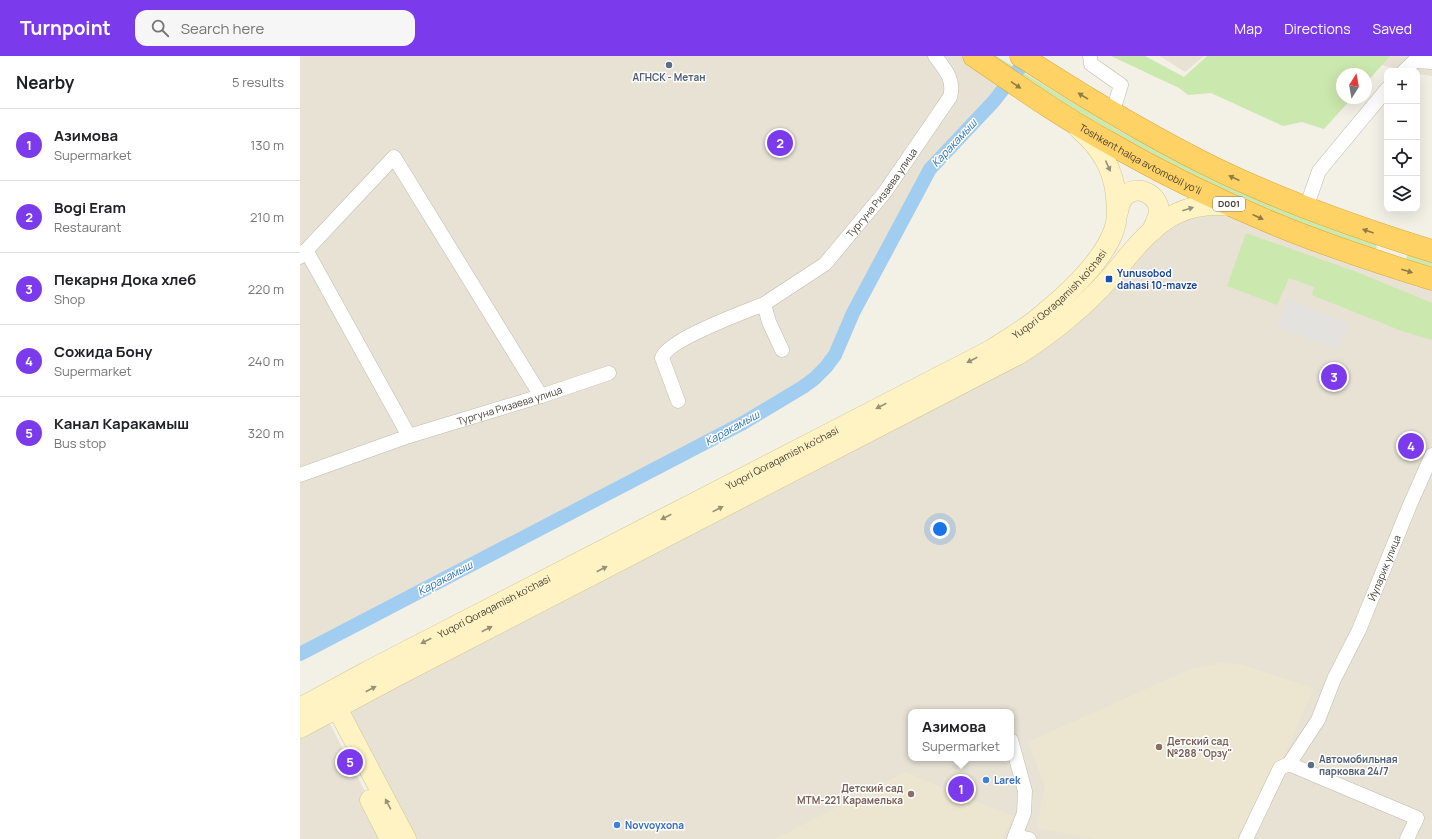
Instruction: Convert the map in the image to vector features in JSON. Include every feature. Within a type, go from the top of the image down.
[{"type":"highway","name":"Toshkent halqa avtomobil yo'li","points":[[974,56],[1039,100],[1105,141],[1191,186],[1234,206],[1320,242],[1385,265],[1432,279]]},
{"type":"highway","name":"D001","points":[[1021,56],[1112,114],[1207,165],[1306,208],[1432,251]]},
{"type":"highway","points":[[1385,265],[1394,239]]},
{"type":"main road","name":"Yuqori Qoraqamish ko'chasi","points":[[300,728],[328,706],[991,350],[1037,320],[1087,271],[1109,241],[1114,229],[1118,212],[1116,189],[1106,160],[1086,135],[1064,116]]},
{"type":"main road","points":[[1118,212],[1122,199],[1127,194],[1134,191],[1146,192],[1155,199],[1158,208],[1158,216],[1152,231]]},
{"type":"main road","name":"Yuqori Qoraqamish ko'chasi","points":[[300,708],[328,706],[982,375],[1021,353],[1058,326],[1109,279],[1135,248],[1167,219],[1186,210],[1210,204],[1234,206]]},
{"type":"main road","points":[[328,706],[390,839]]},
{"type":"main road","points":[[328,706],[406,839]]},
{"type":"street","name":"Тургуна Ризаева улица","points":[[678,400],[662,358],[666,351],[691,335],[764,304],[825,264],[885,192],[950,97],[952,91],[950,78],[935,56]]},
{"type":"street","points":[[1090,56],[1091,64],[1121,85],[1112,114]]},
{"type":"street","points":[[1407,68],[1417,58],[1432,62]]},
{"type":"street","points":[[1306,208],[1319,171],[1384,93]]},
{"type":"street","points":[[409,436],[303,253],[394,157],[541,396]]},
{"type":"street","points":[[764,304],[769,322],[782,350]]},
{"type":"street","name":"Тургуна Ризаева улица","points":[[300,475],[409,436],[541,396],[609,373]]},
{"type":"street","name":"Йуларик улица","points":[[1246,839],[1280,768],[1289,764],[1318,720],[1334,679],[1359,630],[1408,507],[1432,455]]},
{"type":"street","points":[[1014,751],[1025,791],[1024,814],[1014,838],[1029,839]]},
{"type":"street","points":[[1289,764],[1417,818],[1407,839]]},
{"type":"shaded area","points":[[300,56],[998,56],[990,67],[1013,89],[994,101],[930,169],[853,313],[835,355],[814,379],[743,423],[300,654]]},
{"type":"shaded area","points":[[1160,56],[1204,56],[1185,72]]},
{"type":"shaded area","points":[[1344,56],[1432,56],[1432,76],[1420,74],[1420,68],[1394,68]]},
{"type":"shaded area","points":[[1198,206],[1432,279],[1432,839],[406,839],[337,708],[1021,353],[1135,248],[1159,238],[1181,222]]},
{"type":"shaded area","points":[[1288,299],[1348,324],[1338,350],[1277,326]]},
{"type":"shaded area","name":"Детский сад №288 \"Орзу\"","points":[[1220,663],[1240,664],[1314,688],[1286,752],[1236,839],[1094,839],[1036,828],[1045,787],[1028,742],[1190,669]]},
{"type":"shaded area","points":[[325,715],[390,839],[300,839],[300,728]]},
{"type":"shaded area","name":"Детский сад МТМ-221 Карамелька","points":[[905,772],[1013,816],[1002,839],[775,839]]},
{"type":"green space","points":[[984,56],[996,56],[1118,130],[1180,163],[1377,243],[1376,250],[1243,201],[1146,154]]},
{"type":"green space","points":[[1111,56],[1145,56],[1184,77],[1207,56],[1390,56],[1372,76],[1372,68],[1336,68],[1336,104],[1347,104],[1324,129],[1302,122],[1283,126],[1211,93],[1188,95],[1179,88]]},
{"type":"green space","points":[[1246,233],[1357,272],[1432,303],[1432,340],[1402,331],[1312,295],[1314,287],[1289,278],[1277,305],[1227,286]]},
{"type":"green space","points":[[1408,253],[1432,261],[1432,269],[1405,261]]},
{"type":"waterway","name":"Каракамыш","points":[[300,654],[743,423],[814,379],[835,355],[853,313],[930,169],[994,101],[1029,56]]},
{"type":"place","name":"АГНСК - Метан","points":[[669,65]]},
{"type":"place","name":"Bogi Eram","points":[[780,143]]},
{"type":"place","name":"Yunusobod dahasi 10-mavze","points":[[1109,279]]},
{"type":"place","name":"Пекарня Дока хлеб","points":[[1334,377]]},
{"type":"place","name":"Сожида Бону","points":[[1411,446]]},
{"type":"place","name":"Детский сад №288 \"Орзу\"","points":[[1159,747]]},
{"type":"place","name":"Канал Каракамыш","points":[[350,762]]},
{"type":"place","name":"Автомобильная парковка 24/7","points":[[1311,765]]},
{"type":"place","name":"Larek","points":[[986,780]]},
{"type":"place","name":"Азимова","points":[[961,789]]},
{"type":"place","name":"Детский сад МТМ-221 Карамелька","points":[[911,794]]},
{"type":"place","name":"Novvoyxona","points":[[617,825]]}]
